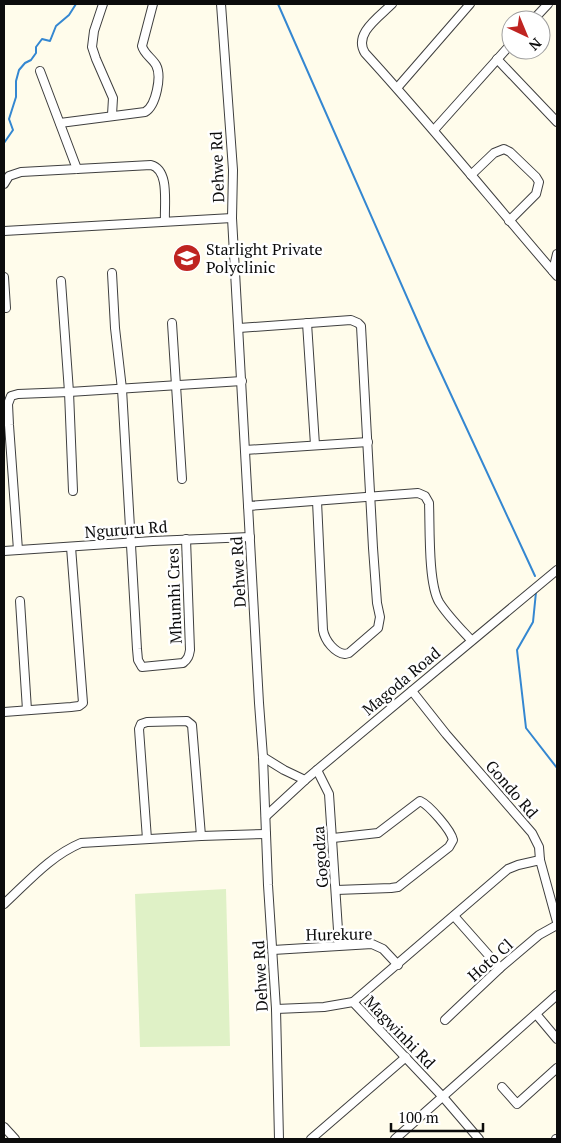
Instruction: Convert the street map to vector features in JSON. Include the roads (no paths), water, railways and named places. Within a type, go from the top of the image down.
[{"type":"street","points":[[104,4],[94,31],[92,47],[113,98],[112,115]]},
{"type":"street","points":[[60,123],[145,112],[152,107],[155,99],[157,68],[142,46],[153,4]]},
{"type":"street","name":"Dehwe Rd","points":[[221,4],[233,170],[232,218],[263,757],[276,1009],[280,1139]]},
{"type":"street","points":[[392,4],[363,33],[361,45],[364,53],[434,130],[509,221],[555,273]]},
{"type":"street","points":[[397,88],[470,4]]},
{"type":"street","points":[[434,130],[501,55]]},
{"type":"street","points":[[497,60],[557,122]]},
{"type":"street","points":[[40,70],[76,169]]},
{"type":"street","points":[[471,175],[494,153],[504,148],[536,178],[539,182],[536,194],[509,221]]},
{"type":"street","points":[[4,184],[9,176],[21,172],[151,165],[155,166],[162,173],[164,180],[165,220]]},
{"type":"street","points":[[4,231],[165,220],[232,218]]},
{"type":"street","points":[[555,273],[557,254]]},
{"type":"street","points":[[112,273],[115,328],[122,389],[130,543]]},
{"type":"street","points":[[4,277],[6,308]]},
{"type":"street","points":[[61,281],[69,392],[73,491]]},
{"type":"street","points":[[239,328],[351,320],[361,326],[370,498],[380,622],[378,628],[370,636],[345,654],[336,651],[324,636],[317,501]]},
{"type":"street","points":[[172,322],[182,479]]},
{"type":"street","points":[[307,323],[315,444]]},
{"type":"street","points":[[18,550],[9,425],[9,399],[11,396],[18,394],[242,381]]},
{"type":"street","points":[[245,450],[368,442]]},
{"type":"street","points":[[248,506],[418,493],[425,496],[429,502],[433,581],[436,594],[440,603],[470,640]]},
{"type":"street","name":"Ngururu Rd","points":[[4,551],[186,539],[250,538]]},
{"type":"street","name":"Mhumhi Cres","points":[[130,543],[138,660],[142,667],[182,663],[189,656],[186,539]]},
{"type":"street","points":[[4,712],[79,706],[83,702],[71,547]]},
{"type":"street","name":"Magoda Road","points":[[266,816],[305,780],[470,640],[557,570]]},
{"type":"street","points":[[20,601],[27,710]]},
{"type":"street","name":"Gondo Rd","points":[[412,691],[446,734],[532,833],[539,847],[540,860],[557,924]]},
{"type":"street","points":[[147,839],[139,729],[141,724],[147,722],[187,722],[192,725],[201,836]]},
{"type":"street","points":[[263,757],[305,780]]},
{"type":"street","name":"Gogodza","points":[[317,770],[328,794],[333,838],[339,945]]},
{"type":"street","points":[[333,838],[378,833],[420,801],[426,805],[450,833],[453,840],[449,847],[398,887],[336,890]]},
{"type":"street","points":[[4,904],[52,860],[75,846],[90,842],[266,834]]},
{"type":"street","points":[[353,1002],[508,869],[518,864],[540,860]]},
{"type":"street","points":[[454,916],[500,968]]},
{"type":"street","name":"Hoto Cl","points":[[445,1020],[500,968],[539,935],[557,924]]},
{"type":"street","name":"Hurekure","points":[[273,950],[339,945],[376,945],[383,949],[398,965]]},
{"type":"street","points":[[396,1139],[557,995]]},
{"type":"street","name":"Magwinhi Rd","points":[[276,1009],[324,1007],[353,1002],[443,1097],[478,1139]]},
{"type":"street","points":[[536,1014],[557,1038]]},
{"type":"street","points":[[311,1139],[406,1057]]},
{"type":"street","points":[[502,1087],[517,1104],[557,1068]]},
{"type":"street","points":[[4,1127],[15,1139]]},
{"type":"waterway","points":[[4,143],[13,130],[9,119],[16,97],[16,81],[19,70],[25,63],[31,60],[36,53],[36,47],[42,39],[50,41],[56,26],[69,15],[76,4]]},
{"type":"waterway","points":[[278,4],[428,345],[535,576]]},
{"type":"waterway","points":[[536,592],[533,622],[517,650],[526,728],[557,768]]},
{"type":"place","name":"Starlight Private Polyclinic","points":[[187,258]]}]
